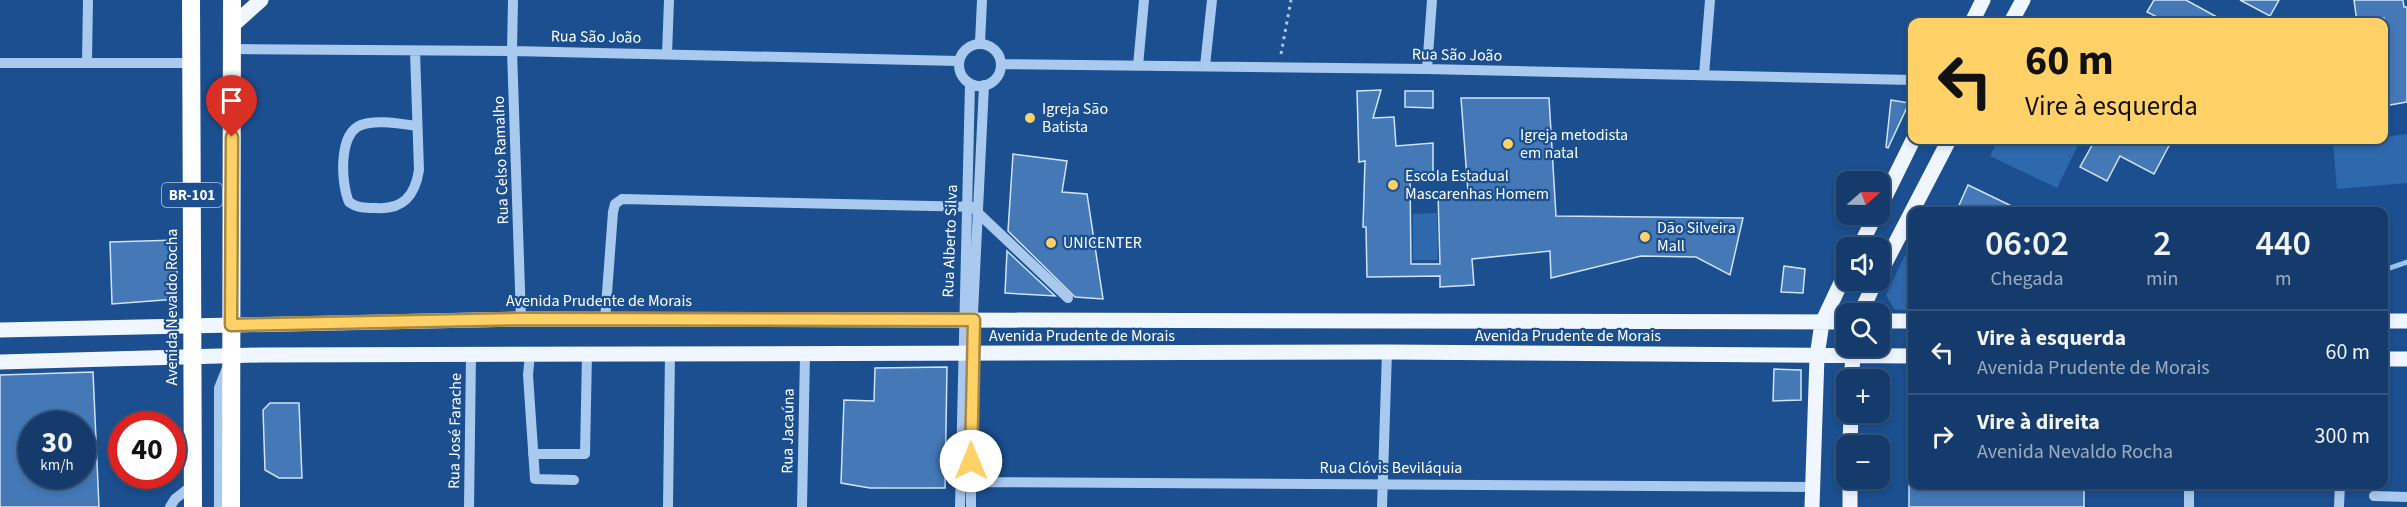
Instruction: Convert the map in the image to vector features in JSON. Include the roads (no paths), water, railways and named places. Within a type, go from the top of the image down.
[{"type":"highway","name":"Avenida Nevaldo Rocha","points":[[191,0],[193,507]]},
{"type":"highway","name":"BR-101","points":[[231,507],[232,0]]},
{"type":"main road","points":[[232,26],[261,0]]},
{"type":"main road","points":[[1974,18],[1983,0]]},
{"type":"main road","points":[[2013,18],[2023,0]]},
{"type":"main road","points":[[1890,187],[1911,144]]},
{"type":"main road","points":[[1914,207],[1947,144]]},
{"type":"main road","points":[[1890,254],[1908,219]]},
{"type":"main road","points":[[1812,507],[1817,356],[1822,323],[1837,291]]},
{"type":"main road","name":"Avenida Prudente de Morais","points":[[0,330],[521,319],[1836,322]]},
{"type":"main road","points":[[1890,321],[1908,321]]},
{"type":"main road","points":[[2388,321],[2407,321]]},
{"type":"main road","name":"Avenida Prudente de Morais","points":[[0,362],[232,355],[670,353],[966,355],[1387,352],[1817,356],[1836,353]]},
{"type":"main road","name":"Avenida Prudente de Morais","points":[[1890,354],[1908,356]]},
{"type":"main road","points":[[2388,359],[2407,359]]},
{"type":"main road","points":[[1850,489],[1850,507]]},
{"type":"street","points":[[87,61],[88,0]]},
{"type":"street","name":"Rua Celso Ramalho","points":[[513,0],[512,51],[521,319]]},
{"type":"street","points":[[667,54],[669,0]]},
{"type":"street","points":[[980,43],[982,0]]},
{"type":"street","points":[[1138,66],[1144,0]]},
{"type":"street","points":[[1206,66],[1212,0]]},
{"type":"street","points":[[1427,69],[1432,0]]},
{"type":"street","points":[[1704,75],[1710,0]]},
{"type":"street","points":[[980,43],[994,48],[1001,64],[996,79],[984,86],[970,84],[961,74],[958,61],[967,48],[980,43]]},
{"type":"street","name":"Rua São João","points":[[232,50],[512,51],[958,61]]},
{"type":"street","points":[[415,51],[417,126],[417,183],[404,203],[381,209],[361,208],[349,202],[342,183],[348,138],[353,130],[366,124],[417,126]]},
{"type":"street","points":[[0,63],[87,61],[191,63]]},
{"type":"street","name":"Rua São João","points":[[1001,64],[1427,69],[1908,80]]},
{"type":"street","name":"Rua Alberto Silva","points":[[970,84],[973,208]]},
{"type":"street","name":"Rua Alberto Silva","points":[[960,507],[973,208],[984,86]]},
{"type":"street","points":[[606,320],[615,204],[622,199],[973,208],[1068,298]]},
{"type":"street","points":[[1382,507],[1387,352]]},
{"type":"street","points":[[668,507],[670,353]]},
{"type":"street","points":[[530,354],[528,375],[535,479],[574,480]]},
{"type":"street","points":[[533,454],[585,454],[587,354]]},
{"type":"street","points":[[219,507],[219,388],[232,355]]},
{"type":"street","name":"Rua José Farache","points":[[469,507],[471,355]]},
{"type":"street","name":"Rua Jacaúna","points":[[802,507],[805,355]]},
{"type":"street","name":"Rua Alberto Silva","points":[[966,355],[971,507]]},
{"type":"street","name":"Rua Clóvis Beviláquia","points":[[970,482],[1812,487]]},
{"type":"street","points":[[171,507],[182,492],[193,485]]},
{"type":"street","points":[[2188,507],[2189,489]]},
{"type":"street","points":[[2339,507],[2340,489]]},
{"type":"street","points":[[2374,496],[2407,498]]},
{"type":"waterway","points":[[2388,269],[2407,262]]},
{"type":"place","name":"Igreja São Batista","points":[[1030,118]]},
{"type":"place","name":"Igreja metodista em natal","points":[[1508,144]]},
{"type":"place","name":"Escola Estadual Mascarenhas Homem","points":[[1393,185]]},
{"type":"place","name":"Dão Silveira Mall","points":[[1645,237]]},
{"type":"place","name":"UNICENTER","points":[[1051,243]]}]
